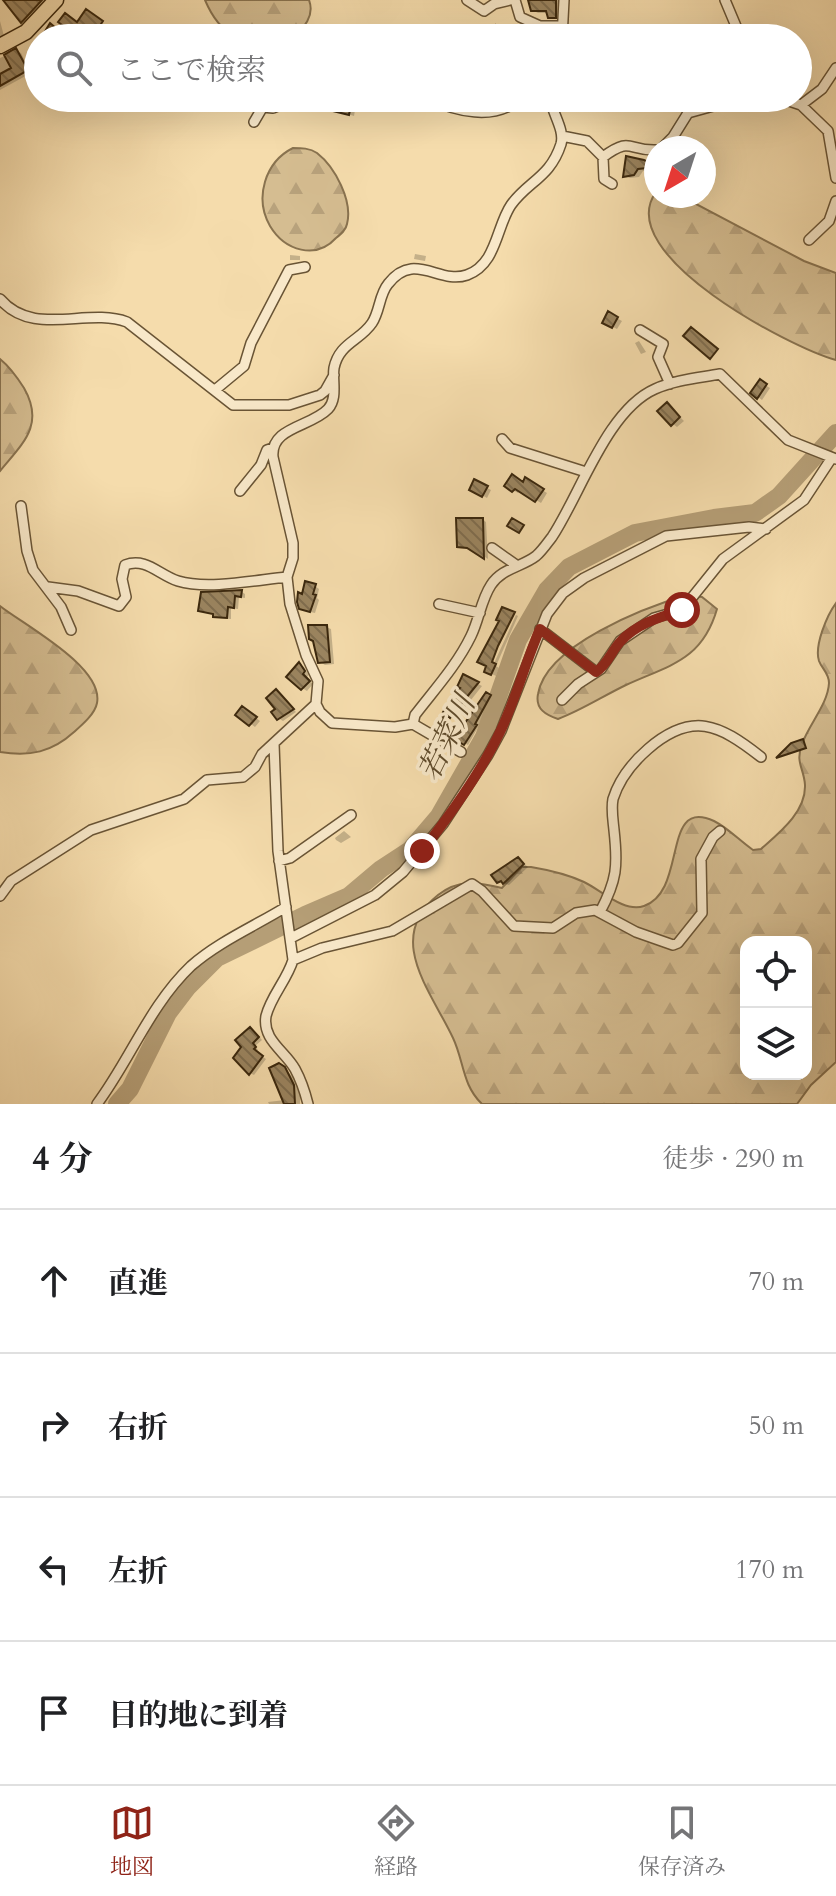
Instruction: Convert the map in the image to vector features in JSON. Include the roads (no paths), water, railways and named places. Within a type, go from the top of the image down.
[{"type":"main road","points":[[40,24],[56,0]]},
{"type":"main road","points":[[0,46],[24,38]]},
{"type":"street","points":[[467,0],[484,11],[494,4],[512,0],[520,17],[536,24]]},
{"type":"street","points":[[563,24],[564,0]]},
{"type":"street","points":[[725,0],[735,24]]},
{"type":"street","points":[[812,97],[822,89],[836,68]]},
{"type":"street","points":[[254,122],[260,112]]},
{"type":"street","points":[[461,752],[413,724],[395,727],[332,723],[320,712],[316,704],[318,681],[295,621],[287,577],[293,558],[293,543],[273,448],[275,440],[282,434],[316,419],[329,408],[335,387],[335,365],[344,346],[372,324],[384,291],[398,274],[415,268],[455,277],[473,272],[483,264],[509,208],[548,171],[562,136],[554,112]]},
{"type":"street","points":[[674,136],[692,112]]},
{"type":"street","points":[[808,112],[828,131],[836,178]]},
{"type":"street","points":[[562,136],[587,141],[603,157],[604,179],[612,184]]},
{"type":"street","points":[[603,157],[617,147],[628,144],[644,147]]},
{"type":"street","points":[[809,240],[829,221],[836,201]]},
{"type":"street","points":[[215,390],[244,366],[251,343],[289,270],[305,267]]},
{"type":"street","points":[[0,299],[8,308],[32,318],[92,319],[112,316],[127,322],[233,405],[289,405],[320,395],[334,375]]},
{"type":"street","points":[[640,330],[663,344],[658,357],[670,384]]},
{"type":"street","points":[[413,724],[415,715],[459,660],[491,584],[516,565],[536,556],[553,535],[586,472],[617,423],[636,401],[653,389],[720,374],[788,440],[832,458],[804,500],[723,559],[682,610],[654,618],[620,641],[606,663],[562,700]]},
{"type":"street","points":[[502,439],[510,448],[586,472]]},
{"type":"street","points":[[240,491],[261,465],[267,450],[273,448]]},
{"type":"street","points":[[21,506],[33,570],[61,607],[71,630]]},
{"type":"street","points":[[290,936],[375,895],[422,851],[488,755],[513,703],[540,629],[563,593],[654,539],[736,528],[766,529]]},
{"type":"street","points":[[492,548],[516,565]]},
{"type":"street","points":[[48,587],[78,591],[119,606],[126,597],[122,572],[125,565],[135,562],[179,581],[204,584],[287,577]]},
{"type":"street","points":[[439,604],[480,613]]},
{"type":"street","points":[[540,629],[596,672]]},
{"type":"street","points":[[0,896],[11,881],[91,830],[184,799],[207,780],[243,777],[316,704]]},
{"type":"street","points":[[600,912],[613,888],[617,864],[613,800],[631,766],[643,753],[672,730],[681,727],[716,728],[732,735],[761,757]]},
{"type":"street","points":[[274,744],[279,861],[293,960],[288,976],[270,1006],[266,1023],[272,1043],[293,1067],[308,1104]]},
{"type":"street","points":[[279,861],[290,858],[351,815]]},
{"type":"street","points":[[293,960],[322,948],[392,931],[472,884],[514,926],[553,928],[586,909],[600,912],[660,942],[673,945],[702,913],[701,859],[713,837],[720,831]]},
{"type":"street","points":[[97,1104],[158,1007],[192,966],[208,953],[287,909]]},
{"type":"waterway","name":"若菜川","points":[[117,1104],[130,1089],[168,1013],[187,988],[217,958],[349,896],[410,850],[439,816],[484,737],[518,640],[547,590],[569,567],[635,533],[755,513],[779,496],[836,433]]}]
